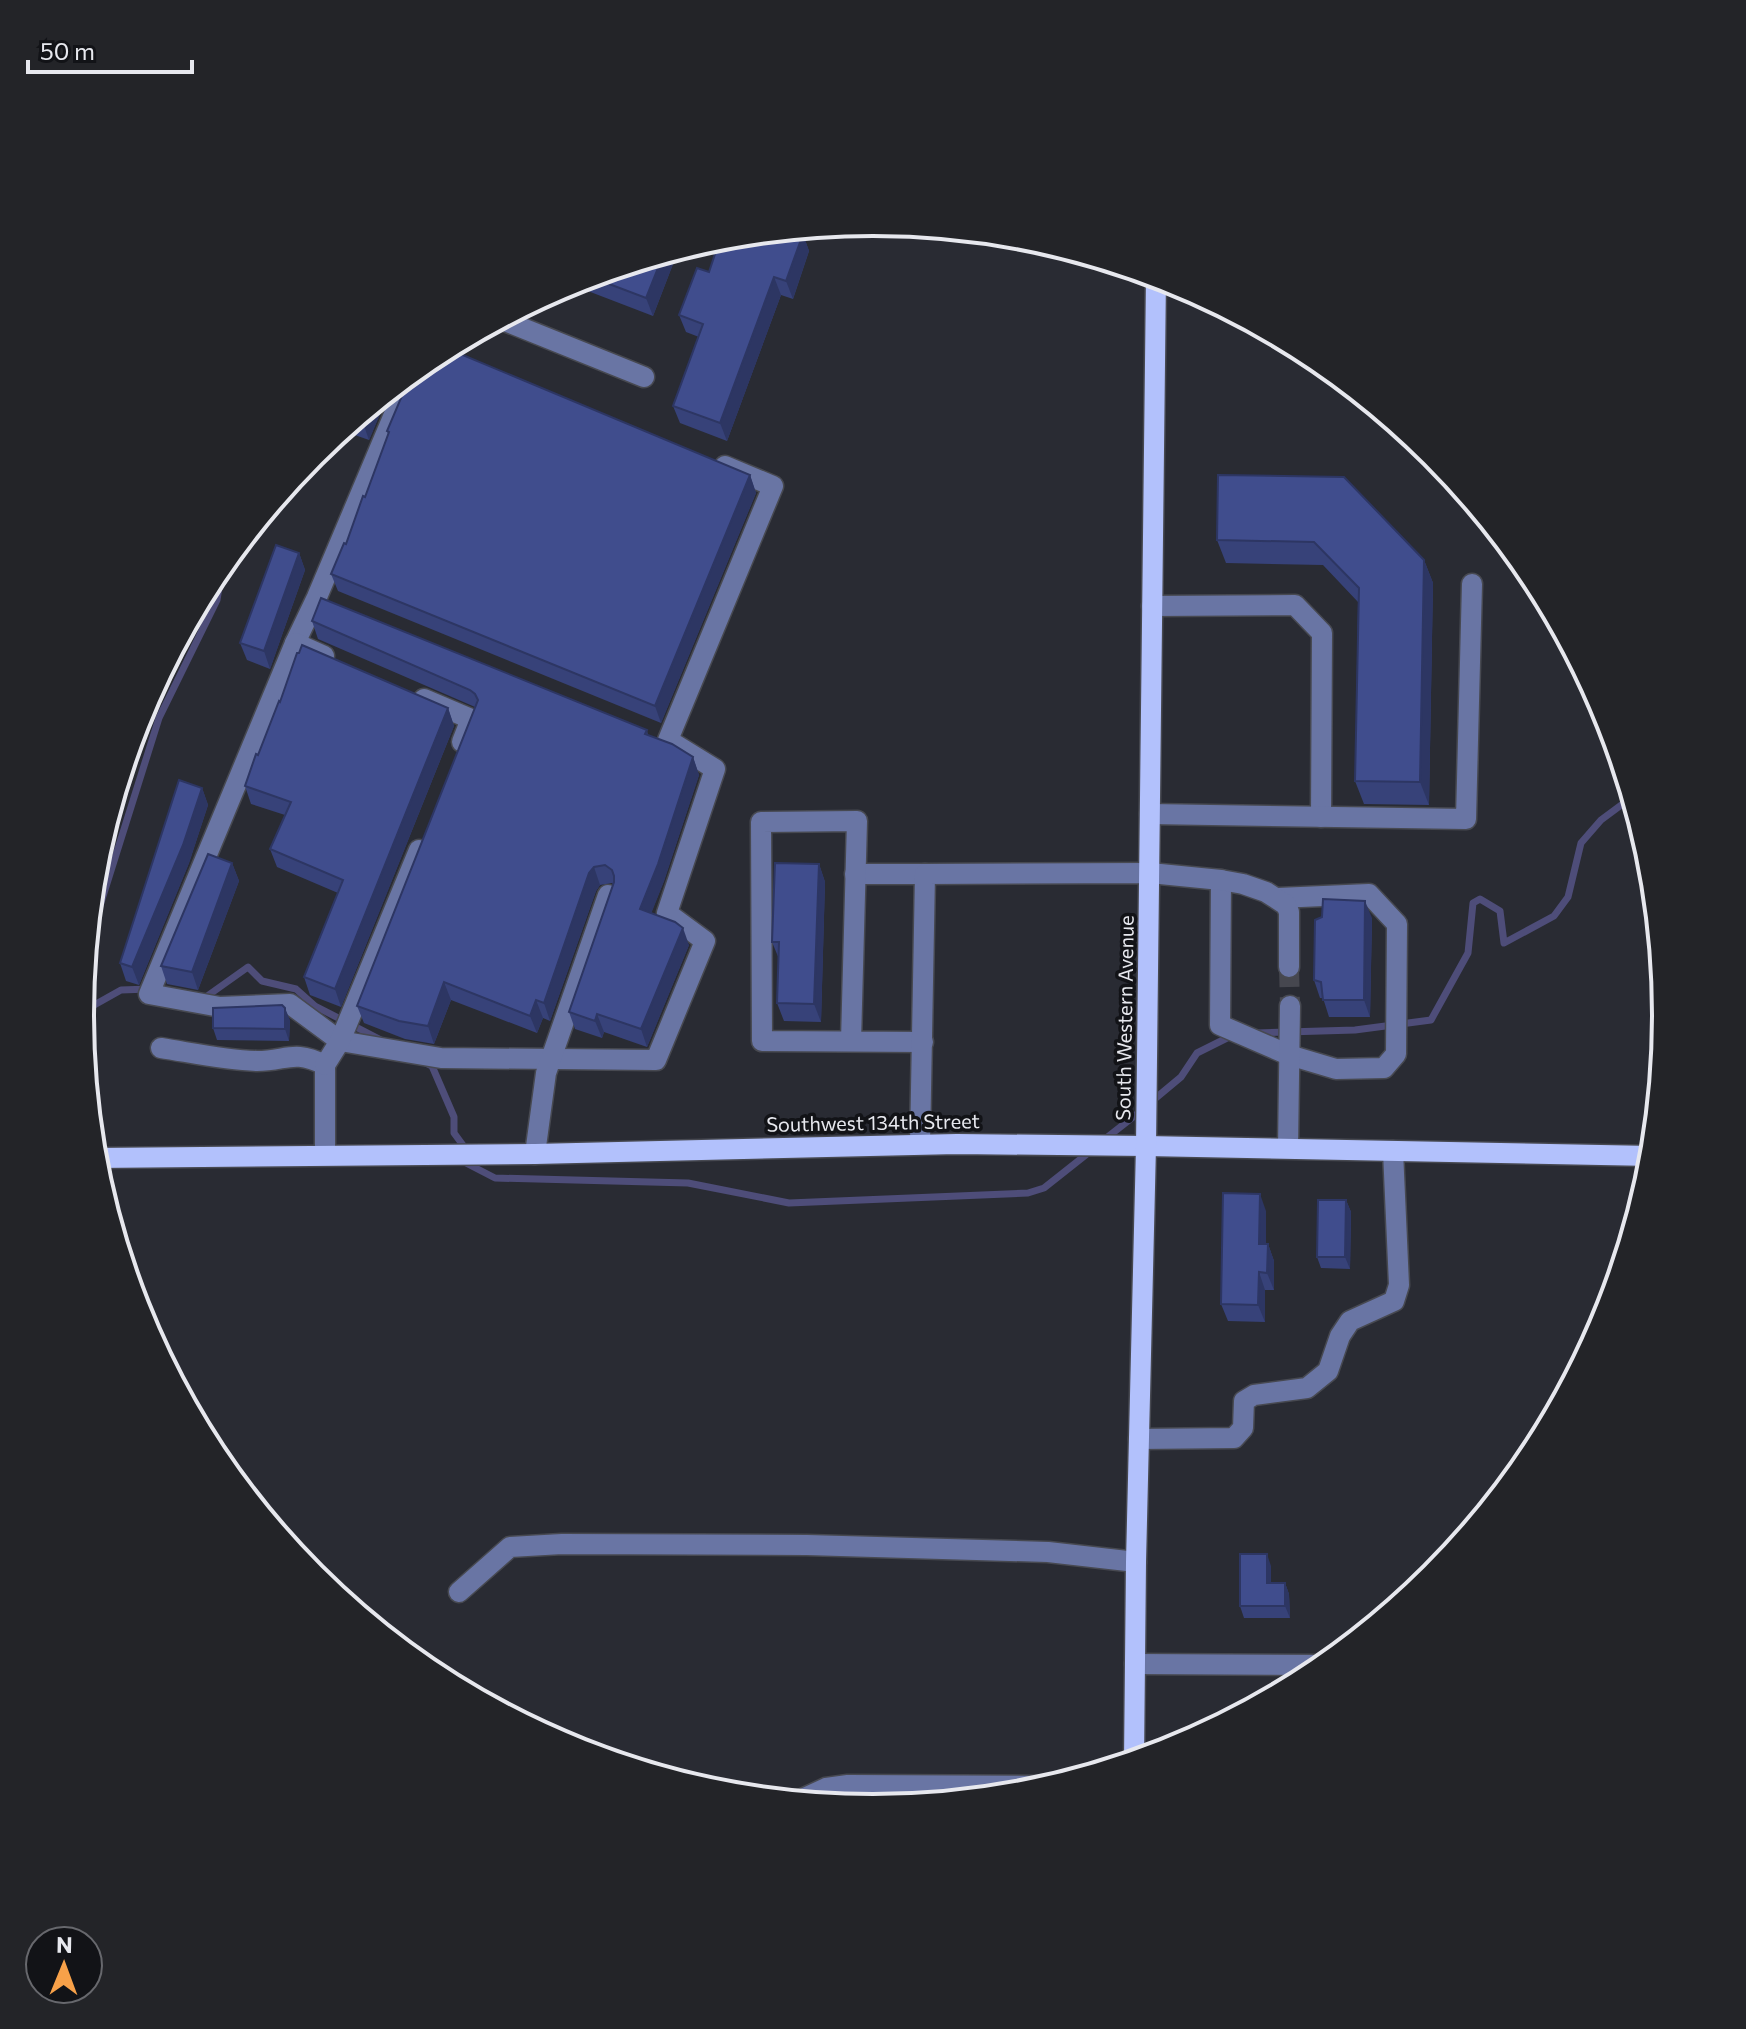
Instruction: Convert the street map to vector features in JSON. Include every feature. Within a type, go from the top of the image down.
[{"type":"main road","name":"South Western Avenue","points":[[1134,1748],[1146,1146],[1156,289]]},
{"type":"main road","name":"Southwest 134th Street","points":[[108,1158],[535,1154],[920,1144],[1639,1156]]},
{"type":"street","points":[[513,324],[644,377]]},
{"type":"street","points":[[404,392],[324,600],[295,643],[149,994],[220,1007],[290,1004],[340,1041],[441,1058],[656,1060],[705,941],[667,913],[715,769],[661,737],[773,486],[702,456]]},
{"type":"street","points":[[1150,814],[1466,819],[1472,584]]},
{"type":"street","points":[[1152,606],[1295,605],[1322,633],[1321,817]]},
{"type":"street","points":[[295,643],[335,660]]},
{"type":"street","points":[[403,690],[471,719],[454,761]]},
{"type":"street","points":[[851,1041],[857,821],[761,822],[762,1041],[923,1042]]},
{"type":"street","points":[[325,1155],[325,1065],[340,1041],[426,832]]},
{"type":"street","points":[[855,874],[1150,873],[1243,884],[1278,898],[1286,905],[1289,912],[1289,967]]},
{"type":"street","points":[[920,1144],[925,874]]},
{"type":"street","points":[[1221,880],[1220,1025],[1289,1055],[1336,1069],[1384,1068],[1396,1054],[1397,924],[1369,894],[1278,898]]},
{"type":"street","points":[[535,1154],[546,1073],[608,895]]},
{"type":"street","points":[[1288,1148],[1290,1006]]},
{"type":"street","points":[[161,1048],[259,1061],[295,1056],[325,1065]]},
{"type":"street","points":[[1139,1439],[1234,1438],[1243,1428],[1244,1401],[1254,1395],[1307,1388],[1328,1371],[1340,1336],[1350,1321],[1394,1301],[1399,1285],[1393,1151]]},
{"type":"street","points":[[459,1592],[510,1547],[562,1544],[807,1545],[1033,1551],[1136,1562]]},
{"type":"street","points":[[1135,1664],[1301,1665]]},
{"type":"street","points":[[818,1792],[848,1785],[983,1786]]},
{"type":"building","points":[[801,239],[786,281],[774,277],[720,423],[673,406],[703,324],[679,315],[697,268],[709,272],[716,251]]},
{"type":"building","points":[[659,266],[646,298],[607,283]]},
{"type":"building","points":[[461,354],[750,475],[655,706],[331,574],[365,497],[403,393]]},
{"type":"building","points":[[1218,475],[1344,477],[1424,560],[1420,782],[1355,781],[1359,588],[1314,542],[1217,540]]},
{"type":"building","points":[[276,545],[299,553],[264,651],[240,643]]},
{"type":"building","points":[[321,598],[647,730],[645,734],[672,744],[693,757],[640,909],[683,928],[641,1029],[597,1014],[595,1021],[569,1012],[614,882],[612,870],[605,865],[594,867],[589,873],[544,1003],[536,1000],[530,1016],[444,982],[428,1026],[399,1021],[357,1006],[478,700],[470,690],[312,621]]},
{"type":"building","points":[[302,645],[448,708],[335,989],[304,977],[343,880],[270,849],[291,802],[245,786]]},
{"type":"building","points":[[179,780],[202,788],[183,845],[132,967],[120,963]]},
{"type":"building","points":[[208,854],[232,863],[192,972],[161,966]]},
{"type":"building","points":[[775,863],[819,864],[814,1004],[777,1003],[779,942],[772,942]]},
{"type":"building","points":[[1323,899],[1365,901],[1364,1000],[1323,1000],[1321,982],[1314,980],[1315,920],[1322,917]]},
{"type":"building","points":[[282,1005],[285,1008],[285,1029],[213,1028],[213,1008]]},
{"type":"building","points":[[1223,1193],[1260,1194],[1259,1244],[1268,1244],[1267,1273],[1259,1272],[1258,1305],[1221,1304]]},
{"type":"building","points":[[1318,1200],[1346,1200],[1345,1257],[1317,1257]]},
{"type":"building","points":[[1240,1554],[1267,1554],[1267,1583],[1285,1583],[1285,1606],[1240,1606]]},
{"type":"waterway","points":[[104,892],[159,718],[218,593]]},
{"type":"waterway","points":[[1257,1033],[1355,1030],[1431,1020],[1468,953],[1473,903],[1480,899],[1500,911],[1504,943],[1554,916],[1568,897],[1581,843],[1601,820],[1622,804]]},
{"type":"waterway","points":[[203,999],[248,967],[262,981],[296,989],[315,1006],[383,1041]]},
{"type":"waterway","points":[[94,1005],[121,990],[149,989]]},
{"type":"waterway","points":[[1151,1102],[1181,1077],[1197,1053],[1233,1035]]},
{"type":"waterway","points":[[426,1063],[432,1066],[454,1117],[454,1133],[468,1152],[466,1163],[495,1178],[688,1183],[789,1203],[1028,1193],[1044,1188],[1092,1150]]},
{"type":"waterway","points":[[1105,1139],[1142,1110]]},
{"type":"tunnel","points":[[1289,967],[1290,1006]]}]
